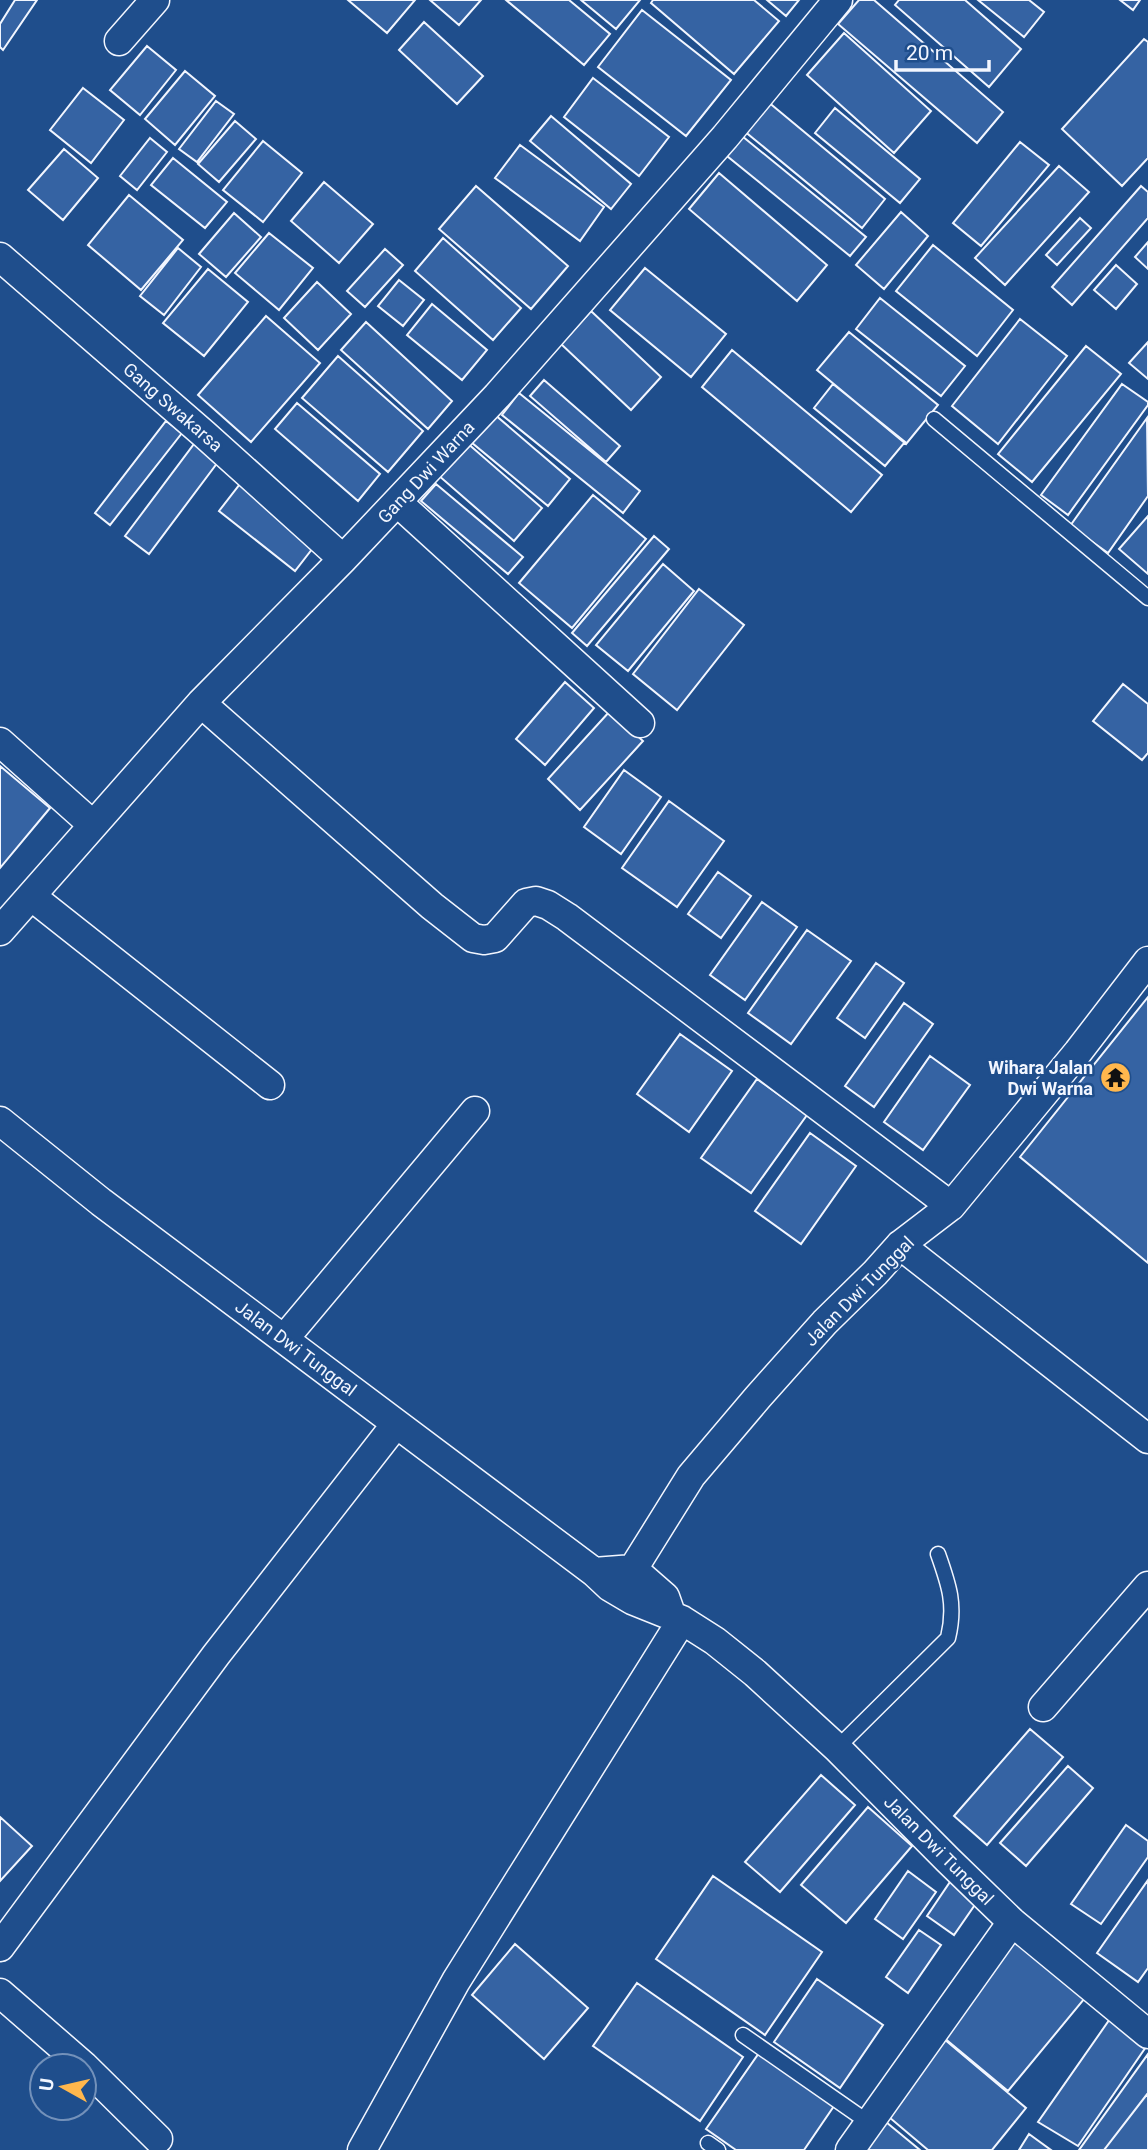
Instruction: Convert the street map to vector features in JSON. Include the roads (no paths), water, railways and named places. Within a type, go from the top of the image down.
[{"type":"street","points":[[119,41],[155,0]]},
{"type":"street","name":"Gang Dwi Warna","points":[[0,931],[201,703],[343,559],[497,396],[689,178],[838,0]]},
{"type":"street","name":"Gang Swakarsa","points":[[0,257],[204,433],[343,559]]},
{"type":"street","points":[[397,502],[640,723]]},
{"type":"street","points":[[201,703],[432,906],[473,937],[484,940],[495,938],[526,903],[537,901],[548,905],[951,1206]]},
{"type":"street","points":[[0,742],[93,825]]},
{"type":"street","points":[[31,896],[270,1085]]},
{"type":"street","name":"Jalan Dwi Tunggal","points":[[633,1569],[691,1476],[825,1322],[900,1245],[951,1206],[1078,1052],[1148,961]]},
{"type":"street","points":[[284,1339],[475,1111]]},
{"type":"street","name":"Jalan Dwi Tunggal","points":[[0,1121],[101,1202],[594,1572],[610,1587],[632,1600],[676,1617],[715,1641],[755,1673],[836,1748],[1013,1922],[1144,2023]]},
{"type":"street","points":[[900,1245],[1148,1439]]},
{"type":"street","points":[[0,1947],[216,1655],[396,1424]]},
{"type":"street","points":[[362,2150],[456,1982],[676,1617],[664,1597],[633,1569],[594,1572]]},
{"type":"street","points":[[1043,1707],[1148,1586]]},
{"type":"street","points":[[850,2150],[1013,1922]]},
{"type":"street","points":[[0,1993],[68,2052]]},
{"type":"street","points":[[98,2080],[159,2139]]},
{"type":"lane","points":[[934,419],[1148,598]]},
{"type":"lane","points":[[836,1748],[948,1638],[953,1618],[950,1588],[938,1554]]},
{"type":"lane","points":[[743,2035],[868,2122]]},
{"type":"place","name":"Wihara Jalan Dwi Warna","points":[[1116,1077]]}]
